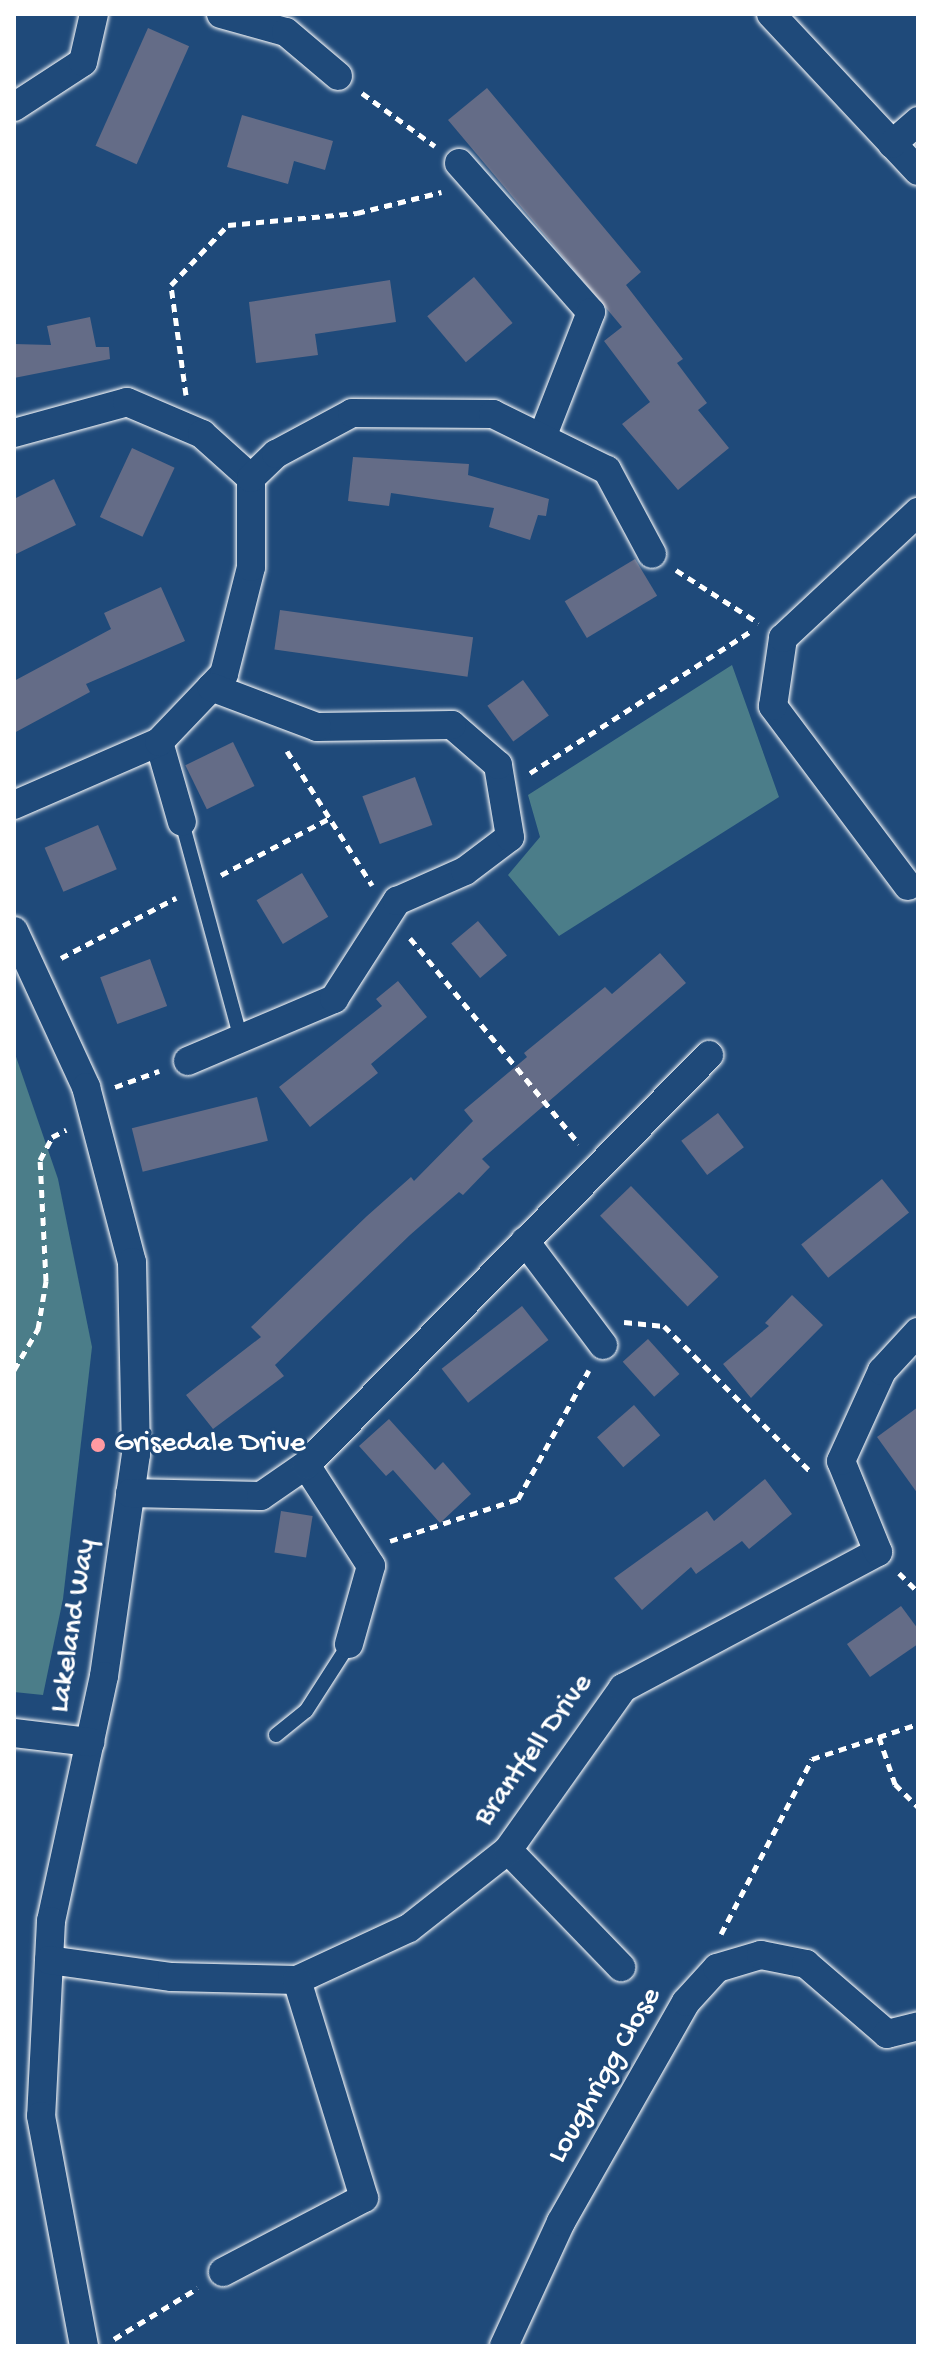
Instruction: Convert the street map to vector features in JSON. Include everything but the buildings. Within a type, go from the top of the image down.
[{"type":"street","points":[[14,107],[83,62],[94,14]]},
{"type":"street","points":[[221,14],[286,32],[338,76]]},
{"type":"street","points":[[771,14],[918,171]]},
{"type":"street","points":[[892,144],[918,121]]},
{"type":"street","points":[[468,173],[591,312],[542,438]]},
{"type":"street","points":[[14,433],[127,402],[191,430],[251,478]]},
{"type":"street","points":[[14,805],[159,742],[224,674],[251,567],[251,478],[276,454],[352,413],[493,414],[607,470],[652,554]]},
{"type":"street","points":[[908,886],[773,706],[772,631],[918,512]]},
{"type":"street","points":[[188,1061],[334,999],[397,901],[465,871],[510,837],[498,765],[452,725],[317,727],[211,687]]},
{"type":"street","points":[[159,742],[182,822]]},
{"type":"street","name":"Lakeland Way","points":[[16,940],[91,1107],[132,1262],[136,1454],[90,1742],[51,1921],[40,2134],[84,2346]]},
{"type":"street","points":[[130,1493],[261,1496],[306,1465],[709,1055]]},
{"type":"street","points":[[525,1241],[579,1317],[603,1345]]},
{"type":"street","name":"Brantfell Drive","points":[[49,1960],[172,1977],[297,1980],[409,1928],[508,1850],[623,1688],[878,1552],[841,1461],[882,1371],[918,1332]]},
{"type":"street","points":[[306,1465],[366,1549],[369,1587],[349,1644]]},
{"type":"street","points":[[14,1733],[90,1742]]},
{"type":"street","points":[[508,1850],[621,1967]]},
{"type":"street","name":"Loughrigg Close","points":[[504,2346],[592,2167],[686,2002],[717,1968],[761,1955],[806,1964],[887,2034],[918,2026]]},
{"type":"street","points":[[223,2272],[364,2198],[297,1980]]},
{"type":"lane","points":[[182,822],[241,1039]]},
{"type":"lane","points":[[276,1735],[315,1701],[349,1644]]},
{"type":"path","points":[[338,76],[468,173]]},
{"type":"path","points":[[191,430],[171,285],[228,225],[357,213],[468,173]]},
{"type":"path","points":[[503,790],[772,631],[652,554]]},
{"type":"path","points":[[259,706],[389,912],[598,1167]]},
{"type":"path","points":[[14,1370],[38,1329],[46,1281],[40,1160],[52,1137],[91,1107],[188,1061]]},
{"type":"path","points":[[579,1317],[664,1326],[815,1475]]},
{"type":"path","points":[[366,1549],[518,1499],[603,1345]]},
{"type":"path","points":[[714,1948],[812,1759],[918,1724]]},
{"type":"path","points":[[879,1737],[895,1784],[918,1807]]},
{"type":"path","points":[[103,2346],[223,2272]]},
{"type":"green space","points":[[732,665],[779,797],[559,936],[508,875],[540,837],[528,795]]},
{"type":"green space","points":[[14,1051],[58,1179],[92,1347],[63,1599],[43,1695],[14,1692]]},
{"type":"place","name":"Grisedale Drive","points":[[98,1445]]}]
